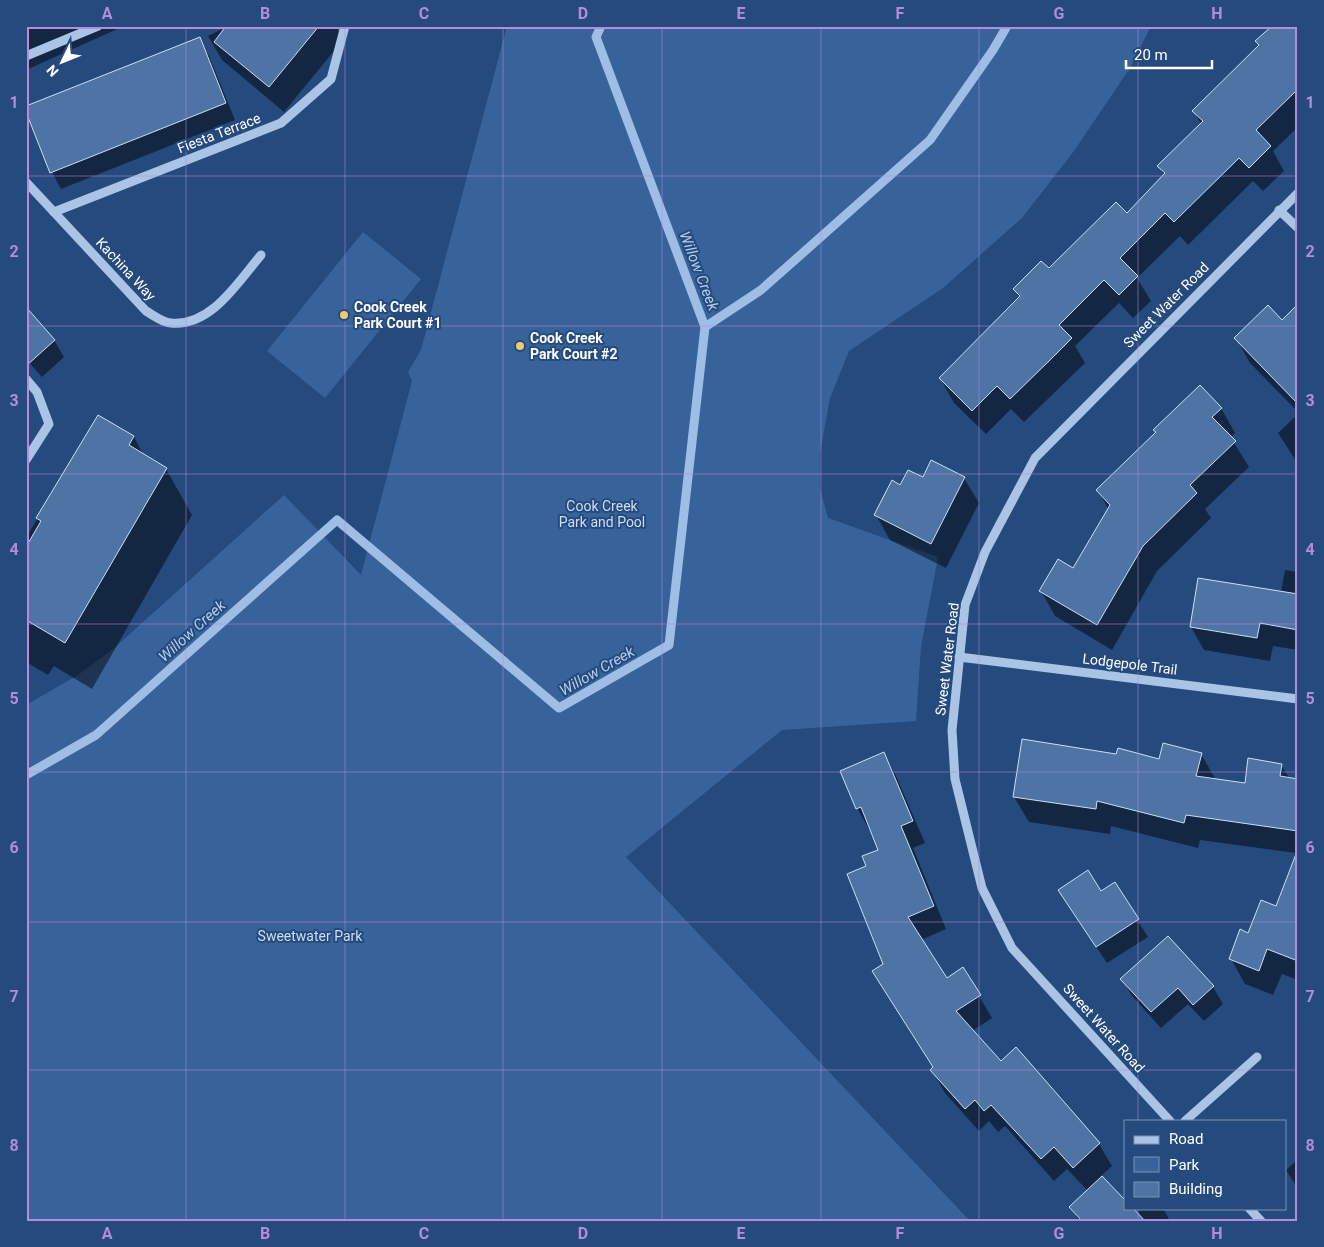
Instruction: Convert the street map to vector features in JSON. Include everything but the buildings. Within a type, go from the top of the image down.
[{"type":"street","points":[[26,56],[98,26]]},
{"type":"street","name":"Fiesta Terrace","points":[[54,212],[281,124],[331,79],[345,26]]},
{"type":"street","name":"Kachina Way","points":[[26,182],[146,311],[170,324],[199,320],[224,300],[261,255]]},
{"type":"street","name":"Sweet Water Road","points":[[1169,1120],[1012,948],[982,888],[955,779],[952,730],[965,605],[984,552],[1035,458],[1279,210],[1298,193]]},
{"type":"street","points":[[1279,210],[1298,228]]},
{"type":"street","points":[[26,380],[37,392],[49,424],[26,460]]},
{"type":"street","name":"Lodgepole Trail","points":[[959,656],[1298,699]]},
{"type":"street","points":[[1186,1120],[1257,1057]]},
{"type":"street","points":[[1251,1210],[1261,1221]]},
{"type":"green space","points":[[507,26],[1151,26],[1130,68],[1074,151],[1022,218],[943,288],[849,351],[830,398],[820,453],[820,489],[828,518],[938,557],[921,647],[916,721],[782,730],[626,857],[970,1221],[26,1221],[26,705],[78,675],[112,650],[284,495],[361,575],[412,381],[408,372],[421,350]]},
{"type":"green space","name":"Cook Creek Park Court #1","points":[[363,232],[421,279],[325,398],[267,351]]},
{"type":"waterway","name":"Willow Creek","points":[[26,775],[96,735],[337,520],[559,708],[669,645],[705,327],[596,37],[601,26]]},
{"type":"waterway","points":[[705,327],[761,290],[930,140],[993,50],[1007,26]]},
{"type":"place","name":"Cook Creek Park Court #1","points":[[344,315]]},
{"type":"place","name":"Cook Creek Park Court #2","points":[[520,346]]},
{"type":"park label","name":"Cook Creek Park and Pool","points":[[602,514]]},
{"type":"park label","name":"Sweetwater Park","points":[[310,936]]}]
